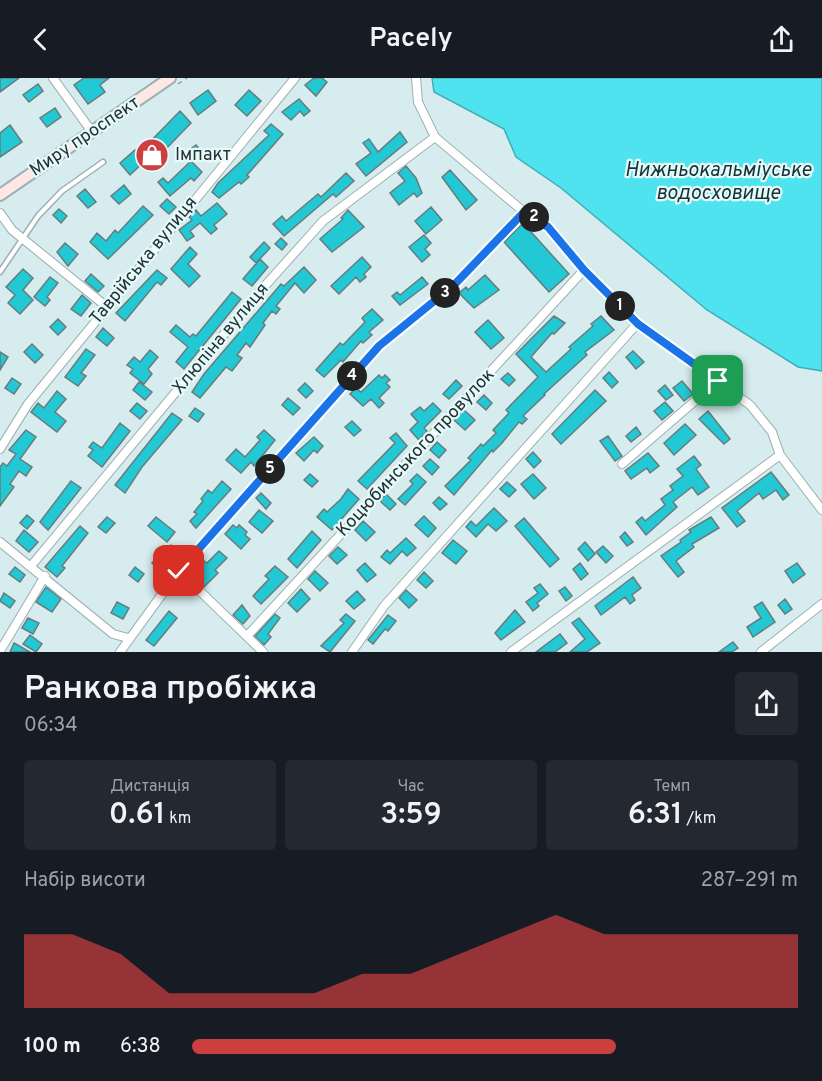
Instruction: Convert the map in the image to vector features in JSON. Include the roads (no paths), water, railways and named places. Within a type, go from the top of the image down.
[{"type":"main road","name":"Миру проспект","points":[[0,195],[170,78]]},
{"type":"street","points":[[53,78],[92,132]]},
{"type":"street","name":"Таврійська вулиця","points":[[0,449],[28,404],[295,78]]},
{"type":"street","points":[[416,78],[418,102],[435,137],[524,212],[548,227],[584,270],[638,324],[718,381],[758,414],[772,432],[780,456],[822,510]]},
{"type":"street","name":"Хлюпіна вулиця","points":[[31,566],[254,298],[323,221],[435,137]]},
{"type":"street","points":[[120,652],[179,571],[379,346],[454,285],[524,212]]},
{"type":"street","points":[[0,213],[12,230],[107,307]]},
{"type":"street","name":"Коцюбинського провулок","points":[[248,635],[584,270]]},
{"type":"street","points":[[352,652],[384,606],[638,324]]},
{"type":"street","points":[[622,464],[718,381]]},
{"type":"street","points":[[511,652],[780,456]]},
{"type":"street","points":[[0,542],[45,576],[113,634],[128,638]]},
{"type":"street","points":[[179,571],[248,635],[263,652]]},
{"type":"street","points":[[0,651],[45,576]]},
{"type":"street","points":[[761,652],[822,604]]},
{"type":"lane","points":[[0,272],[38,216],[62,191],[103,162]]},
{"type":"water","name":"Нижньокальміуське водосховище","points":[[432,78],[822,78],[822,371],[798,367],[707,310],[561,188],[516,157],[504,129],[434,92]]},
{"type":"place","name":"Iмпакт","points":[[152,155]]}]
